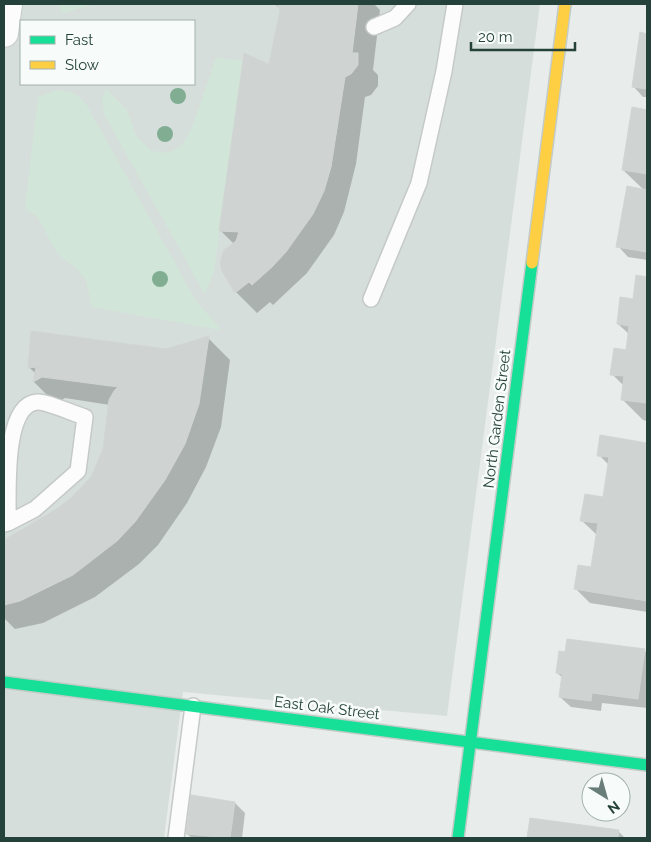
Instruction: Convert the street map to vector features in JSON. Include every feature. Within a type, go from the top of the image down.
[{"type":"street","points":[[4,33],[8,4]]},
{"type":"street","name":"North Garden Street","points":[[458,838],[565,4]]},
{"type":"street","name":"East Oak Street","points":[[4,682],[647,765]]},
{"type":"lane","points":[[374,27],[395,18],[408,4]]},
{"type":"lane","points":[[371,299],[419,183],[444,71],[455,4]]},
{"type":"lane","points":[[37,402],[84,417],[78,471],[35,509],[6,523],[11,442],[17,417],[24,407],[37,402]]},
{"type":"lane","points":[[176,838],[193,706]]},
{"type":"shaded area","points":[[4,4],[540,4],[447,716],[183,692],[164,838],[4,838]]},
{"type":"green space","points":[[58,4],[95,4],[62,13]]},
{"type":"green space","points":[[216,58],[243,61],[214,271],[205,294],[105,116],[102,101],[106,89],[127,110],[136,136],[152,151],[168,153],[182,146],[193,125]]},
{"type":"green space","points":[[54,91],[72,93],[86,104],[196,301],[221,330],[92,307],[86,280],[78,270],[57,253],[37,216],[25,209],[38,97]]},
{"type":"building","points":[[277,4],[358,4],[352,53],[358,53],[358,65],[351,74],[345,77],[331,167],[324,191],[313,214],[286,252],[272,267],[252,285],[249,282],[235,293],[222,271],[220,262],[224,250],[236,241],[239,232],[219,231],[244,53],[269,64],[280,10]]},
{"type":"building","points":[[640,32],[647,34],[647,89],[632,87]]},
{"type":"building","points":[[632,107],[647,110],[647,174],[622,170]]},
{"type":"building","points":[[627,186],[647,190],[647,252],[616,247]]},
{"type":"building","points":[[636,275],[647,277],[647,403],[621,400],[624,376],[610,375],[614,348],[626,350],[629,326],[617,324],[620,297],[633,299]]},
{"type":"building","points":[[31,331],[166,349],[209,336],[199,404],[185,444],[165,480],[135,522],[117,541],[73,575],[20,601],[4,605],[4,540],[55,510],[71,498],[91,477],[103,449],[109,400],[118,387],[42,377],[33,382],[36,367],[28,368]]},
{"type":"building","points":[[600,435],[647,443],[647,601],[574,589],[578,565],[591,567],[598,523],[580,521],[585,494],[603,497],[609,457],[597,456]]},
{"type":"building","points":[[567,639],[645,649],[638,699],[592,693],[591,701],[559,697],[562,674],[556,673],[559,651],[565,652]]},
{"type":"building","points":[[191,795],[235,802],[230,838],[186,834]]},
{"type":"building","points":[[530,818],[619,830],[618,838],[527,838]]},
{"type":"traffic: fast","points":[[458,838],[532,263]]},
{"type":"traffic: fast","points":[[4,682],[647,765]]},
{"type":"traffic: slow","points":[[532,263],[565,4]]}]
